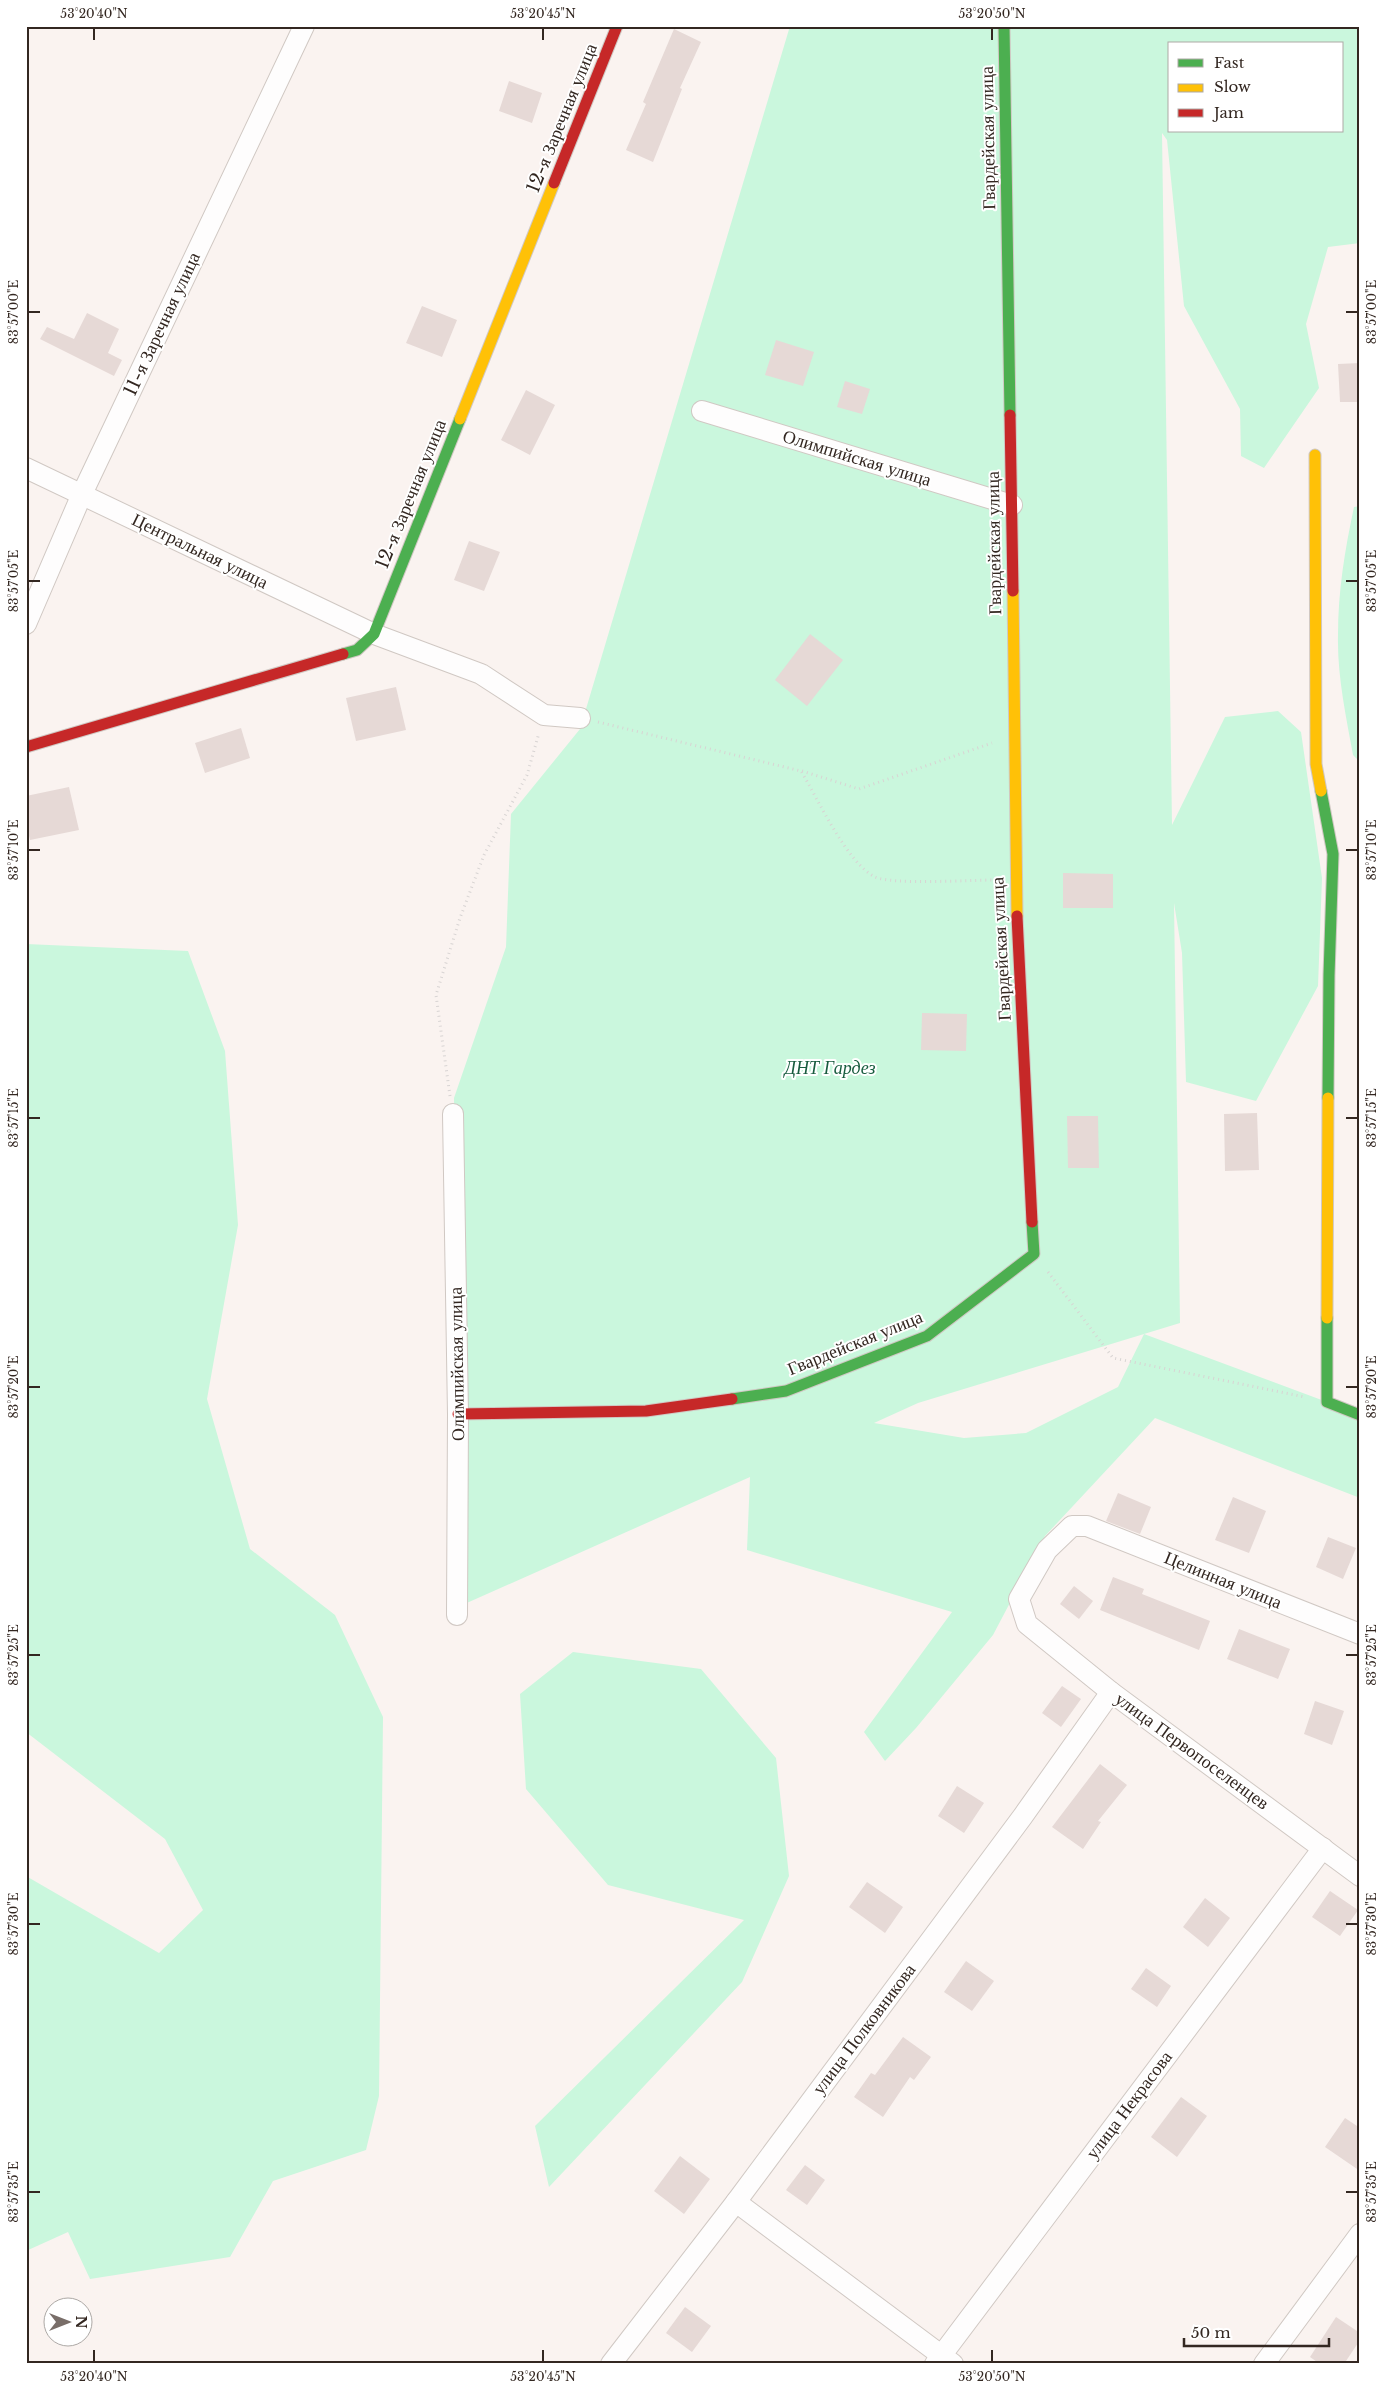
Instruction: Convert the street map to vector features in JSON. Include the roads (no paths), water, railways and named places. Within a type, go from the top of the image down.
[{"type":"street","name":"11-я Заречная улица","points":[[26,624],[82,494],[304,26]]},
{"type":"street","name":"12-я Заречная улица","points":[[26,748],[357,650],[374,634],[617,26]]},
{"type":"street","name":"Гвардейская улица","points":[[458,1414],[646,1411],[786,1391],[927,1336],[1034,1254],[1015,880],[1012,505],[1004,26]]},
{"type":"street","name":"Олимпийская улица","points":[[702,411],[1012,505]]},
{"type":"street","points":[[1316,455],[1316,764],[1333,854],[1329,974],[1328,1402],[1360,1416]]},
{"type":"street","name":"Центральная улица","points":[[26,468],[374,634],[481,674],[544,715],[580,718]]},
{"type":"street","name":"Олимпийская улица","points":[[453,1114],[458,1414],[457,1615]]},
{"type":"street","name":"Целинная улица","points":[[1027,1624],[1020,1599],[1047,1550],[1072,1526],[1087,1526],[1360,1634]]},
{"type":"street","name":"улица Первопоселенцев","points":[[1027,1624],[1111,1692],[1360,1876]]},
{"type":"street","name":"улица Полковникова","points":[[611,2364],[736,2202],[1023,1816],[1111,1692]]},
{"type":"street","name":"улица Некрасова","points":[[943,2361],[1323,1848]]},
{"type":"street","points":[[736,2202],[943,2361]]},
{"type":"street","points":[[1264,2364],[1360,2234]]},
{"type":"park label","name":"ДНТ Гардез","points":[[830,1068]]}]
